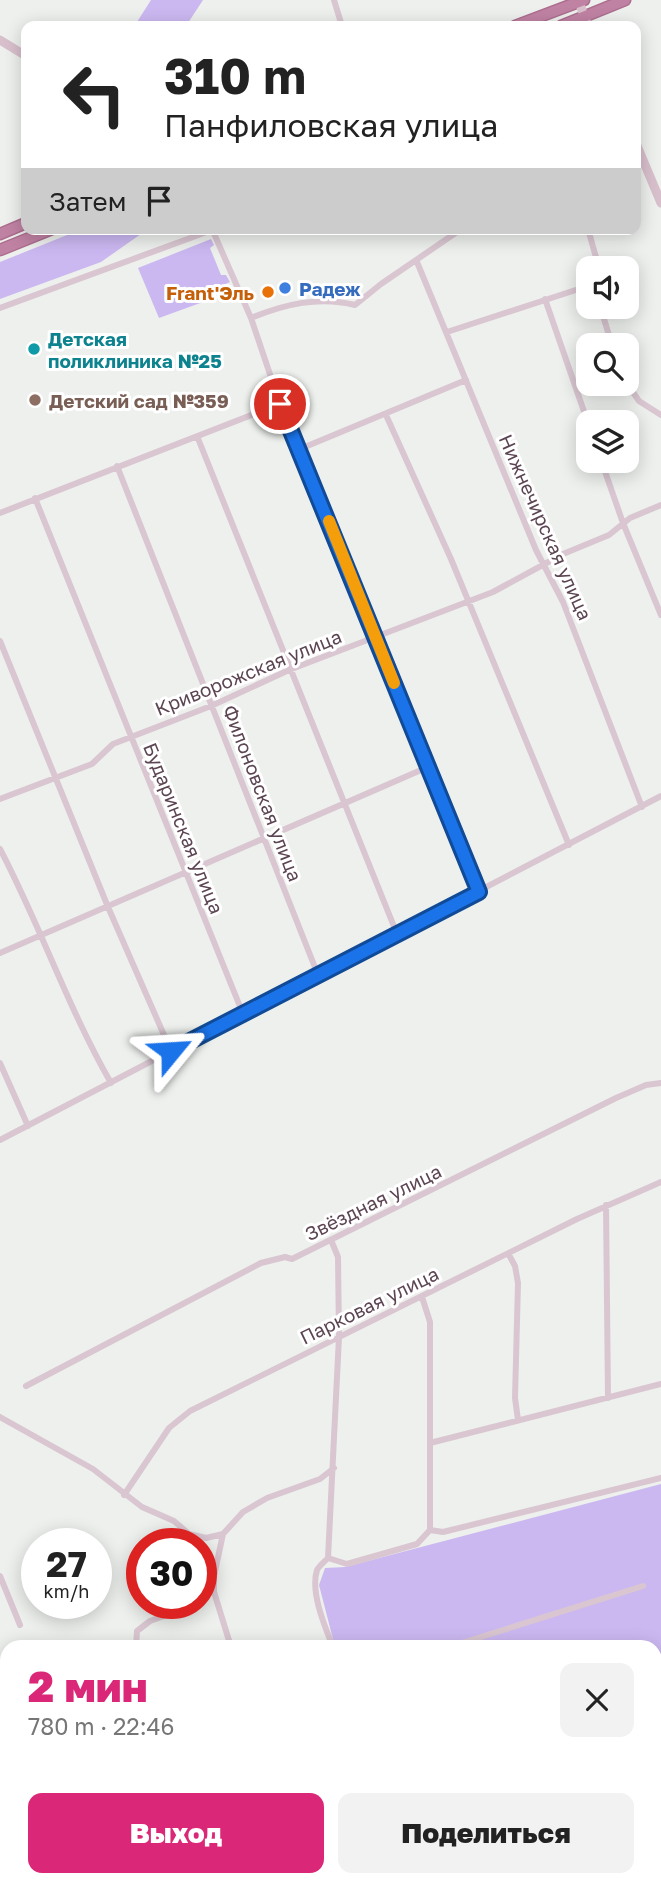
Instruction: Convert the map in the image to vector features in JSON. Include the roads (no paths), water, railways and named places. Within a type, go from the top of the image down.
[{"type":"highway","points":[[586,21],[625,0]]},
{"type":"highway","points":[[528,21],[582,1]]},
{"type":"highway","points":[[0,234],[21,225]]},
{"type":"highway","points":[[0,250],[37,235]]},
{"type":"main road","points":[[582,1],[586,21]]},
{"type":"main road","points":[[0,40],[21,53]]},
{"type":"main road","points":[[641,155],[661,203]]},
{"type":"street","points":[[334,0],[340,21]]},
{"type":"street","points":[[0,308],[198,235]]},
{"type":"street","points":[[214,235],[251,318],[280,404],[479,892]]},
{"type":"street","points":[[251,318],[287,304],[336,300],[355,305],[453,235]]},
{"type":"street","points":[[590,235],[596,256]]},
{"type":"street","name":"Нижнечирская улица","points":[[417,262],[544,565],[563,602],[642,807]]},
{"type":"street","points":[[447,332],[576,290]]},
{"type":"street","points":[[545,299],[583,410]]},
{"type":"street","points":[[300,449],[466,380]]},
{"type":"street","points":[[636,396],[661,415]]},
{"type":"street","points":[[0,513],[280,404]]},
{"type":"street","points":[[386,415],[569,845]]},
{"type":"street","points":[[197,436],[397,934]]},
{"type":"street","name":"Филоновская улица","points":[[117,467],[318,975]]},
{"type":"street","points":[[606,473],[661,615]]},
{"type":"street","name":"Бударинская улица","points":[[35,498],[243,1014]]},
{"type":"street","name":"Криворожская улица","points":[[0,799],[92,764],[113,744],[211,706],[289,670],[493,592],[563,554],[609,536],[623,523],[661,505]]},
{"type":"street","points":[[0,641],[108,907],[171,1051]]},
{"type":"street","points":[[0,953],[428,767]]},
{"type":"street","points":[[0,1140],[661,796]]},
{"type":"street","points":[[0,849],[22,890],[111,1083]]},
{"type":"street","points":[[0,1063],[28,1126]]},
{"type":"street","name":"Звёздная улица","points":[[26,1386],[261,1263],[285,1257],[292,1259],[616,1098],[646,1085],[661,1083]]},
{"type":"street","name":"Парковая улица","points":[[124,1495],[169,1428],[190,1410],[606,1205],[661,1182]]},
{"type":"street","points":[[606,1205],[608,1398]]},
{"type":"street","points":[[330,1640],[324,1626],[316,1587],[317,1569],[328,1558],[334,1468],[339,1337],[338,1257],[331,1240]]},
{"type":"street","points":[[509,1255],[515,1266],[518,1283],[515,1398],[518,1420]]},
{"type":"street","points":[[328,1558],[348,1564],[417,1544],[430,1530],[430,1322],[422,1297]]},
{"type":"street","points":[[430,1443],[661,1384]]},
{"type":"street","points":[[0,1417],[93,1469],[124,1495],[174,1521],[189,1534],[206,1538],[223,1534]]},
{"type":"street","points":[[217,1562],[223,1534],[243,1513],[267,1498],[320,1479],[334,1468]]},
{"type":"street","points":[[430,1530],[443,1532],[468,1527],[661,1478]]},
{"type":"street","points":[[0,1576],[20,1625]]},
{"type":"street","points":[[471,1640],[643,1586]]},
{"type":"street","points":[[217,1602],[229,1640]]},
{"type":"street","points":[[136,1640],[137,1631],[156,1619]]},
{"type":"place","name":"Радеж","points":[[285,288]]},
{"type":"place","name":"Frant'Эль","points":[[268,292]]},
{"type":"place","name":"Детская поликлиника №25","points":[[34,349]]},
{"type":"place","name":"Детский сад №359","points":[[35,400]]}]
